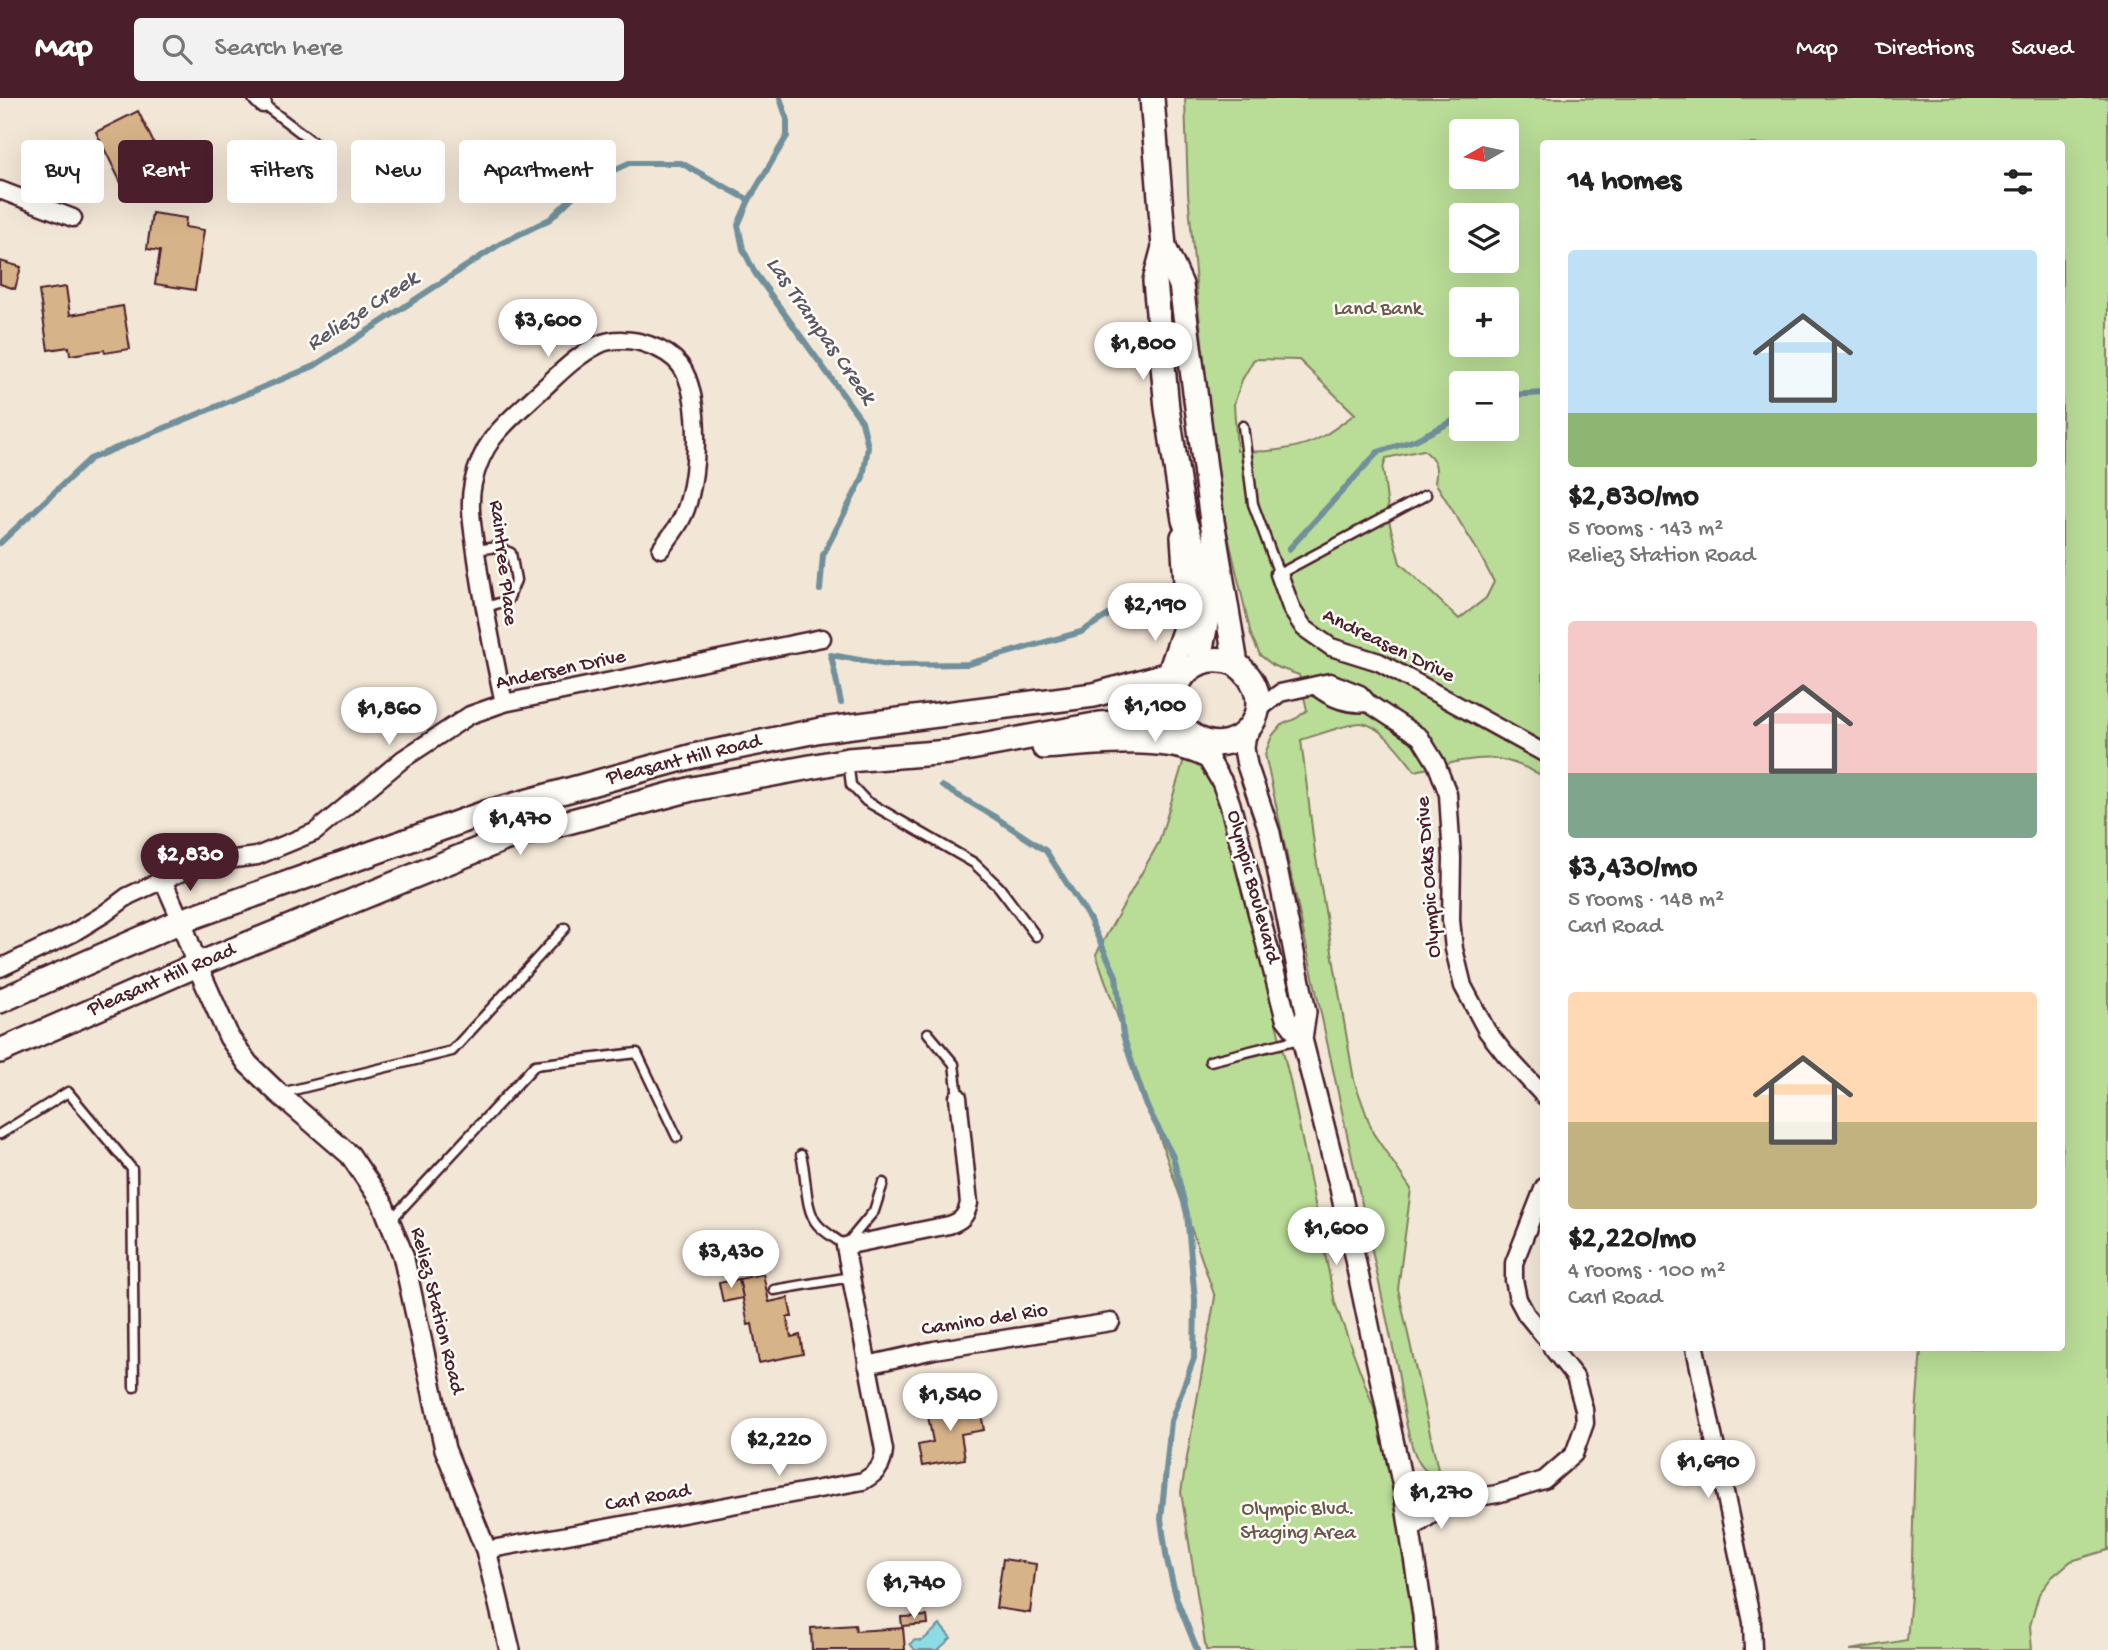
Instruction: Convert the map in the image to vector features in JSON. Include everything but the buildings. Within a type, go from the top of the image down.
[{"type":"main road","points":[[1152,98],[1164,247],[1181,285],[1212,521],[1236,664]]},
{"type":"main road","name":"Olympic Boulevard","points":[[1164,247],[1155,281],[1167,408],[1184,520],[1182,548],[1187,598],[1186,668],[1175,694],[1175,710],[1194,739]]},
{"type":"main road","points":[[949,752],[1127,742],[1195,750],[1194,739],[1222,743],[1231,741],[1246,731],[1258,710],[1255,684],[1247,672],[1227,660],[1217,659],[1186,668]]},
{"type":"main road","name":"Pleasant Hill Road","points":[[0,1001],[181,921],[485,813],[693,756],[821,730],[1094,695],[1186,668]]},
{"type":"main road","name":"Pleasant Hill Road","points":[[0,1051],[197,965],[504,839],[692,789],[848,760],[949,752],[1100,724],[1141,721],[1194,739]]},
{"type":"street","points":[[0,190],[73,218]]},
{"type":"street","name":"Raintree Place","points":[[504,703],[484,608],[471,509],[472,485],[481,458],[495,433],[571,363],[600,344],[618,340],[640,341],[664,350],[681,366],[692,390],[697,441],[692,489],[682,518],[661,549]]},
{"type":"street","name":"Andreasen Drive","points":[[1279,574],[1292,610],[1304,628],[1331,647],[1379,662],[1540,751]]},
{"type":"street","name":"Andersen Drive","points":[[0,968],[73,933],[128,896],[163,880],[204,863],[257,856],[315,832],[403,759],[470,715],[504,703],[822,638]]},
{"type":"street","name":"Olympic Oaks Drive","points":[[1258,710],[1280,693],[1329,682],[1360,694],[1368,703],[1420,737],[1436,763],[1448,794],[1452,858],[1451,920],[1454,949],[1463,986],[1487,1031],[1540,1091]]},
{"type":"street","points":[[1255,684],[1280,693]]},
{"type":"street","name":"Olympic Boulevard","points":[[1246,731],[1244,749],[1247,765],[1270,833],[1307,1012],[1302,1039]]},
{"type":"street","name":"Olympic Boulevard","points":[[1194,739],[1222,782],[1230,804],[1286,1018],[1302,1039],[1340,1188],[1403,1487],[1426,1650]]},
{"type":"street","name":"Reliez Station Road","points":[[163,880],[229,1037],[248,1064],[349,1155],[382,1202],[403,1255],[445,1449],[486,1550],[510,1650]]},
{"type":"street","points":[[845,1246],[949,1225],[959,1222],[967,1214],[969,1203],[958,1097]]},
{"type":"street","points":[[1540,1197],[1514,1263],[1514,1280],[1518,1298],[1526,1314],[1540,1331]]},
{"type":"street","name":"Carl Road","points":[[486,1550],[863,1481],[873,1475],[883,1461],[884,1450],[845,1246]]},
{"type":"street","name":"Camino del Rio","points":[[867,1365],[934,1350],[1111,1322]]},
{"type":"street","points":[[1410,1530],[1437,1511],[1442,1503],[1497,1494],[1544,1480],[1574,1454],[1585,1423],[1584,1409],[1574,1377],[1554,1351]]},
{"type":"street","points":[[1696,1351],[1752,1622],[1753,1650]]},
{"type":"street","points":[[1403,1487],[1435,1497],[1442,1503]]},
{"type":"lane","points":[[260,101],[311,140]]},
{"type":"lane","points":[[1243,426],[1253,504],[1279,574],[1426,495]]},
{"type":"lane","points":[[476,550],[497,547],[511,554],[516,580],[508,600],[484,608]]},
{"type":"lane","points":[[848,760],[851,785],[866,801],[974,863],[999,887],[1036,936]]},
{"type":"lane","points":[[278,1093],[452,1051],[565,928]]},
{"type":"lane","points":[[928,1033],[954,1064],[958,1097]]},
{"type":"lane","points":[[1210,1061],[1302,1039]]},
{"type":"lane","points":[[390,1221],[535,1065],[637,1053],[677,1137]]},
{"type":"lane","points":[[0,1134],[68,1092],[132,1168],[134,1387]]},
{"type":"lane","points":[[801,1155],[813,1217],[818,1226],[845,1246],[874,1211],[883,1183]]},
{"type":"lane","points":[[774,1290],[851,1277]]},
{"type":"green space","name":"Land Bank","points":[[1185,98],[2108,98],[2108,1550],[2071,1561],[2052,1577],[2039,1594],[2030,1626],[2032,1650],[1850,1650],[1907,1640],[1921,1351],[2065,1351],[2065,140],[1540,140],[1540,774],[1509,762],[1488,758],[1415,771],[1384,735],[1361,723],[1301,740],[1315,852],[1354,1080],[1373,1133],[1411,1189],[1398,1289],[1439,1474],[1428,1472],[1421,1465],[1410,1441],[1398,1371],[1265,754],[1272,736],[1281,725],[1307,710],[1299,675],[1274,666],[1260,655],[1251,635],[1226,527],[1209,407],[1188,193]],"holes":[[[1254,359],[1299,360],[1355,414],[1327,434],[1304,445],[1270,451],[1237,451],[1234,404],[1242,380]],[[1423,450],[1433,460],[1436,468],[1435,482],[1494,582],[1486,598],[1459,619],[1400,563],[1390,525],[1383,469],[1386,458]]]},
{"type":"green space","name":"Olympic Blvd. Staging Area","points":[[1185,756],[1197,762],[1213,785],[1229,832],[1290,1080],[1335,1303],[1403,1487],[1426,1650],[1206,1650],[1181,1492],[1215,1297],[1096,954],[1159,842]]},
{"type":"water","points":[[940,1625],[951,1638],[938,1650],[915,1650],[910,1644],[915,1640],[922,1641]]},
{"type":"waterway","name":"Las Trampas Creek","points":[[780,98],[787,119],[787,136],[749,200],[738,225],[743,249],[755,273],[862,421],[868,447],[863,477],[823,555],[820,590]]},
{"type":"waterway","name":"Relieze Creek","points":[[0,543],[90,459],[314,366],[500,244],[550,219],[588,182],[629,163],[681,163],[749,200]]},
{"type":"waterway","points":[[1519,395],[1540,393]]},
{"type":"waterway","points":[[1289,549],[1378,452],[1415,440],[1449,423]]},
{"type":"waterway","points":[[841,703],[831,655],[888,665],[968,664],[1081,632],[1131,601]]},
{"type":"waterway","name":"Las Trampas Creek","points":[[942,786],[1046,851],[1089,918],[1116,976],[1123,1035],[1144,1101],[1173,1157],[1187,1214],[1195,1300],[1194,1358],[1171,1421],[1161,1519],[1177,1600],[1197,1650]]}]
